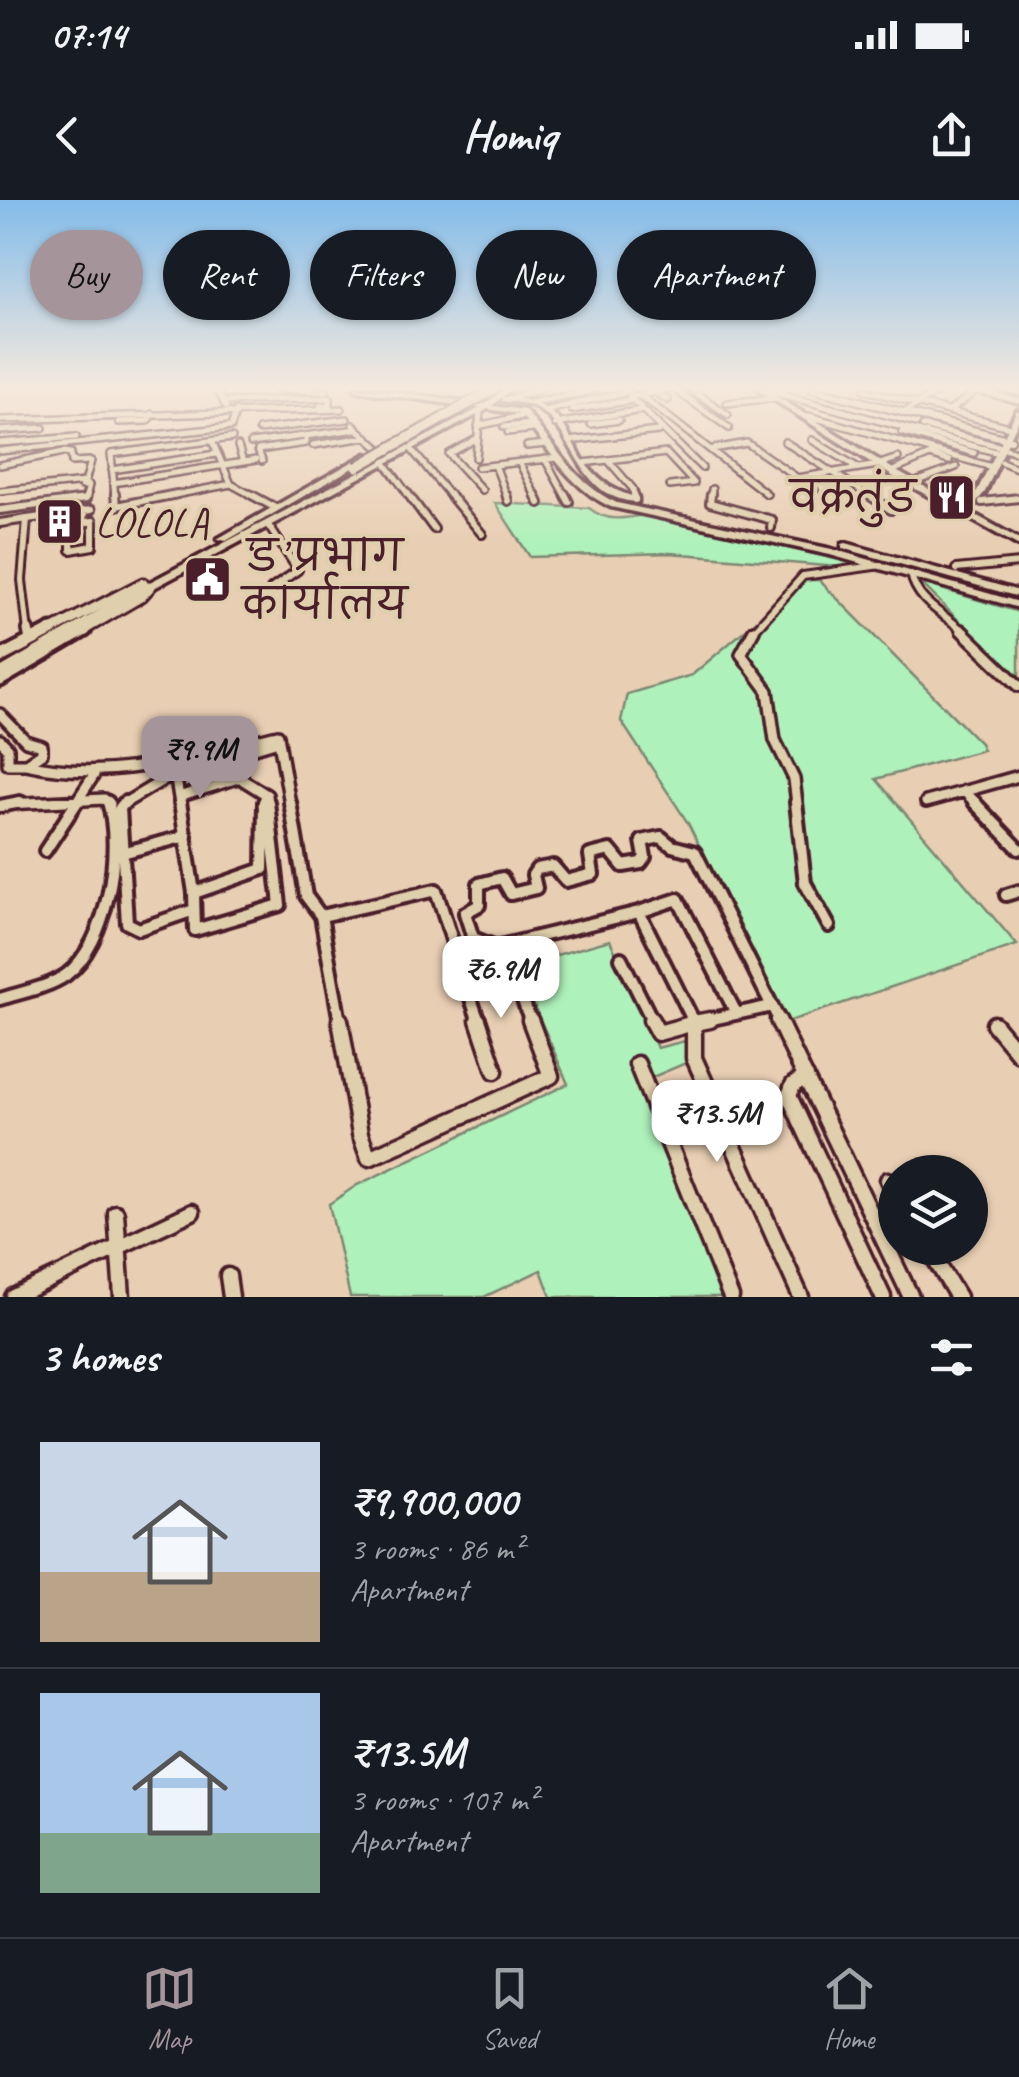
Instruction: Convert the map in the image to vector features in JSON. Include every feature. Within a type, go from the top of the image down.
[{"type":"main road","points":[[0,661],[268,525],[396,440]]},
{"type":"main road","points":[[234,532],[418,440]]},
{"type":"main road","points":[[0,677],[274,507],[356,470],[385,463],[429,440]]},
{"type":"main road","points":[[543,440],[578,482],[607,502],[693,516],[711,510],[1019,594]]},
{"type":"main road","points":[[548,440],[561,461]]},
{"type":"main road","points":[[562,440],[607,492],[1019,604]]},
{"type":"main road","points":[[846,440],[1019,540]]},
{"type":"main road","points":[[847,440],[968,513]]},
{"type":"main road","points":[[568,441],[590,476]]},
{"type":"main road","points":[[968,513],[1005,450]]},
{"type":"main road","points":[[968,513],[982,502],[1005,450]]},
{"type":"street","points":[[0,442],[70,440]]},
{"type":"street","points":[[0,451],[80,440]]},
{"type":"street","points":[[163,440],[164,462]]},
{"type":"street","points":[[98,453],[217,440]]},
{"type":"street","points":[[252,444],[280,440]]},
{"type":"street","points":[[113,483],[259,460],[258,450],[306,443],[305,440]]},
{"type":"street","points":[[313,445],[345,440]]},
{"type":"street","points":[[369,440],[380,450]]},
{"type":"street","points":[[474,440],[449,454],[482,490]]},
{"type":"street","points":[[476,440],[477,463],[561,461]]},
{"type":"street","points":[[568,441],[575,440]]},
{"type":"street","points":[[673,440],[702,468]]},
{"type":"street","points":[[701,440],[767,494]]},
{"type":"street","points":[[812,440],[860,468]]},
{"type":"street","points":[[916,440],[974,453]]},
{"type":"street","points":[[967,440],[1019,454]]},
{"type":"street","points":[[979,440],[1005,450],[1019,469]]},
{"type":"street","points":[[18,449],[24,441]]},
{"type":"street","points":[[212,441],[231,484],[274,507]]},
{"type":"street","points":[[919,441],[1005,450]]},
{"type":"street","points":[[785,442],[891,510]]},
{"type":"street","points":[[713,449],[748,443],[815,490]]},
{"type":"street","points":[[526,446],[546,444]]},
{"type":"street","points":[[238,446],[243,462]]},
{"type":"street","points":[[412,450],[482,534]]},
{"type":"street","points":[[0,465],[64,452],[71,454],[72,462],[91,462],[85,482],[0,494]]},
{"type":"street","points":[[112,453],[118,506],[231,484]]},
{"type":"street","points":[[583,463],[666,453],[694,482],[670,486]]},
{"type":"street","points":[[112,470],[216,454]]},
{"type":"street","points":[[797,478],[930,456],[949,461]]},
{"type":"street","points":[[886,466],[898,458]]},
{"type":"street","points":[[546,459],[569,502]]},
{"type":"street","points":[[608,460],[633,489],[635,500]]},
{"type":"street","points":[[519,462],[539,502]]},
{"type":"street","points":[[385,463],[434,529]]},
{"type":"street","points":[[496,465],[508,501]]},
{"type":"street","points":[[916,482],[956,467]]},
{"type":"street","points":[[193,470],[198,492]]},
{"type":"street","points":[[163,475],[166,497]]},
{"type":"street","points":[[0,494],[89,486],[86,499],[0,510]]},
{"type":"street","points":[[711,510],[712,489]]},
{"type":"street","points":[[939,496],[954,492]]},
{"type":"street","points":[[982,502],[1019,498]]},
{"type":"street","points":[[0,522],[87,510],[83,522]]},
{"type":"street","points":[[27,519],[22,564],[30,640]]},
{"type":"street","points":[[94,521],[93,546],[71,550],[71,524],[83,522],[94,521]]},
{"type":"street","points":[[268,525],[276,533],[288,562],[298,570],[271,589]]},
{"type":"street","points":[[956,568],[1019,564]]},
{"type":"street","points":[[829,926],[805,883],[794,779],[775,740],[768,690],[742,654],[757,625],[803,576],[880,565]]},
{"type":"street","points":[[911,574],[924,603],[944,612],[1019,686]]},
{"type":"street","points":[[0,661],[30,640],[140,589]]},
{"type":"street","points":[[0,714],[26,741],[42,746],[42,753],[26,764]]},
{"type":"street","points":[[0,740],[8,748],[8,764],[94,775],[278,738]]},
{"type":"street","points":[[194,910],[139,929],[130,927],[122,852],[122,804],[176,773],[278,738]]},
{"type":"street","points":[[278,738],[306,896],[321,916],[360,1134],[369,1158],[552,1076],[514,976],[466,984]]},
{"type":"street","points":[[238,753],[241,778],[267,795]]},
{"type":"street","points":[[171,762],[176,773],[198,932],[280,905],[267,795]]},
{"type":"street","points":[[45,851],[94,775]]},
{"type":"street","points":[[926,802],[1019,776]]},
{"type":"street","points":[[179,797],[241,778]]},
{"type":"street","points":[[964,792],[1019,849]]},
{"type":"street","points":[[194,892],[263,869],[262,806],[267,795]]},
{"type":"street","points":[[0,806],[99,798],[110,804],[111,870],[100,922],[85,954],[64,976],[0,1000]]},
{"type":"street","points":[[122,852],[186,836]]},
{"type":"street","points":[[736,1013],[678,899],[496,947],[476,942],[465,918],[468,909],[480,905],[480,884],[502,878],[511,894],[532,892],[536,888],[536,870],[553,866],[566,881],[572,881],[593,874],[590,856],[610,850],[623,866],[641,863],[645,857],[642,841],[661,836],[672,846],[694,852],[911,1297]]},
{"type":"street","points":[[321,916],[436,890],[495,1071]]},
{"type":"street","points":[[1006,894],[1019,891]]},
{"type":"street","points":[[638,912],[694,1023],[694,1058],[801,1297]]},
{"type":"street","points":[[621,958],[658,1033],[772,1006]]},
{"type":"street","points":[[994,1024],[1019,1054]]},
{"type":"street","points":[[637,1064],[730,1297]]},
{"type":"street","points":[[806,1077],[793,1085],[789,1096],[884,1297]]},
{"type":"street","points":[[13,1297],[192,1212]]},
{"type":"street","points":[[116,1213],[122,1297]]},
{"type":"street","points":[[938,1265],[958,1297]]},
{"type":"street","points":[[228,1276],[230,1297]]},
{"type":"green space","points":[[495,503],[589,508],[615,518],[643,515],[861,565],[838,567],[670,553],[530,557]]},
{"type":"green space","points":[[804,580],[819,580],[980,743],[983,750],[876,779],[1017,945],[787,1022],[688,823],[621,721],[627,694],[692,675]]},
{"type":"green space","points":[[923,585],[1019,612],[1019,681]]},
{"type":"green space","points":[[610,940],[657,1048],[685,1041],[693,1060],[641,1082],[726,1297],[551,1297],[541,1270],[484,1297],[350,1297],[329,1204],[357,1185],[568,1084],[517,966]]},
{"type":"place","name":"वक्रतुंड","points":[[951,497]]},
{"type":"place","name":"LOLOLA","points":[[60,522]]},
{"type":"place","name":"‘ड’ प्रभाग कार्यालय","points":[[207,580]]}]
